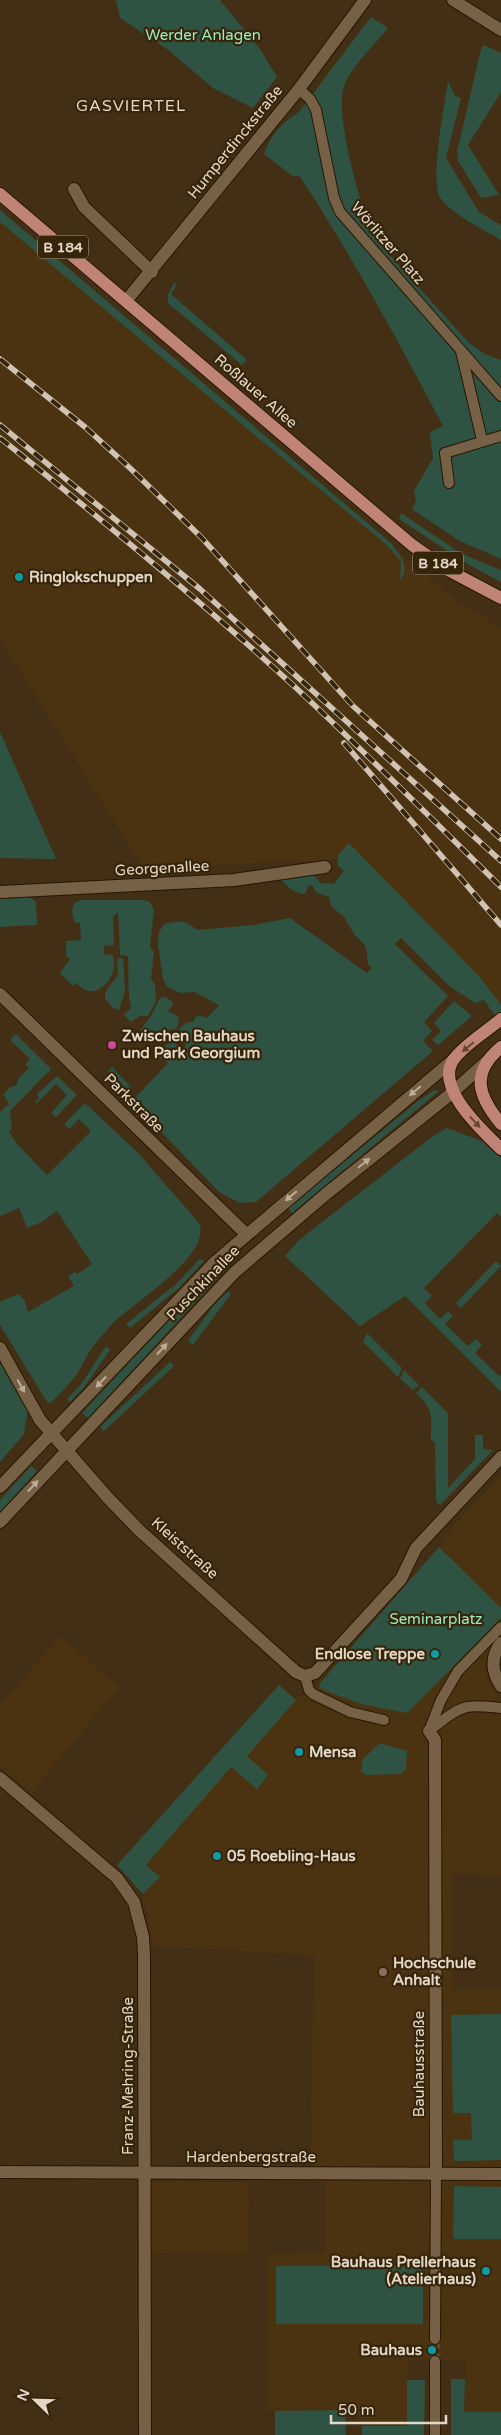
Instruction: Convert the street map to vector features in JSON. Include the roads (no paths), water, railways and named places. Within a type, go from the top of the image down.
[{"type":"main road","name":"Roßlauer Allee","points":[[0,194],[412,545],[448,570],[501,598]]},
{"type":"main road","name":"Puschkinallee","points":[[453,1060],[501,1019]]},
{"type":"main road","name":"Puschkinallee","points":[[486,1062],[499,1048]]},
{"type":"main road","points":[[453,1060],[450,1073],[453,1092],[469,1116],[501,1149]]},
{"type":"main road","points":[[486,1062],[481,1076],[481,1092],[487,1106],[501,1124]]},
{"type":"street","name":"Humperdinckstraße","points":[[126,301],[152,272],[299,89],[365,0]]},
{"type":"street","points":[[453,0],[501,30]]},
{"type":"street","name":"Wörlitzer Platz","points":[[299,89],[310,99],[316,110],[334,198],[340,212],[461,348],[501,396]]},
{"type":"street","points":[[74,189],[84,207],[152,272]]},
{"type":"street","name":"Wörlitzer Platz","points":[[461,348],[482,440]]},
{"type":"street","points":[[489,381],[501,383]]},
{"type":"street","points":[[449,483],[446,453],[482,440],[501,436]]},
{"type":"street","name":"Georgenallee","points":[[0,892],[234,880],[325,867]]},
{"type":"street","name":"Parkstraße","points":[[0,994],[246,1234]]},
{"type":"street","name":"Puschkinallee","points":[[0,1487],[207,1270],[246,1234],[453,1060]]},
{"type":"street","name":"Puschkinallee","points":[[0,1522],[221,1286],[261,1248],[453,1092],[486,1062]]},
{"type":"street","name":"Kleiststraße","points":[[0,1348],[40,1420],[108,1498],[139,1530],[296,1672],[305,1676]]},
{"type":"street","points":[[384,1720],[350,1712],[313,1694],[309,1690],[305,1676],[315,1673],[401,1579],[416,1548],[501,1457]]},
{"type":"street","points":[[429,1731],[440,1700],[458,1671],[501,1627]]},
{"type":"street","points":[[499,1684],[493,1666],[493,1659],[501,1643]]},
{"type":"street","points":[[429,1731],[457,1710],[474,1704],[501,1708]]},
{"type":"street","name":"Bauhausstraße","points":[[429,1731],[435,1740],[435,2339]]},
{"type":"street","name":"Franz-Mehring-Straße","points":[[0,1778],[117,1878],[134,1902],[143,1938],[145,2435]]},
{"type":"street","name":"Hardenbergstraße","points":[[0,2172],[501,2174]]},
{"type":"street","points":[[435,2361],[435,2435]]},
{"type":"tunnel","points":[[435,2339],[435,2361]]},
{"type":"railway","points":[[0,359],[85,427],[131,469],[201,537],[353,706],[501,839]]},
{"type":"railway","points":[[0,425],[200,589],[501,861]]},
{"type":"railway","points":[[0,438],[150,560],[295,687],[501,887]]},
{"type":"railway","points":[[344,743],[501,925]]},
{"type":"place","name":"Ringlokschuppen","points":[[19,577]]},
{"type":"place","name":"Zwischen Bauhaus und Park Georgium","points":[[112,1045]]},
{"type":"place","name":"Endlose Treppe","points":[[435,1654]]},
{"type":"place","name":"Mensa","points":[[299,1752]]},
{"type":"place","name":"05 Roebling-Haus","points":[[217,1856]]},
{"type":"place","name":"Hochschule Anhalt","points":[[383,1972]]},
{"type":"place","name":"Bauhaus Prellerhaus (Atelierhaus)","points":[[486,2271]]},
{"type":"place","name":"Bauhaus","points":[[432,2350]]},
{"type":"district","name":"GASVIERTEL","points":[[131,106]]},
{"type":"park label","name":"Werder Anlagen","points":[[203,35]]},
{"type":"park label","name":"Seminarplatz","points":[[436,1619]]}]
